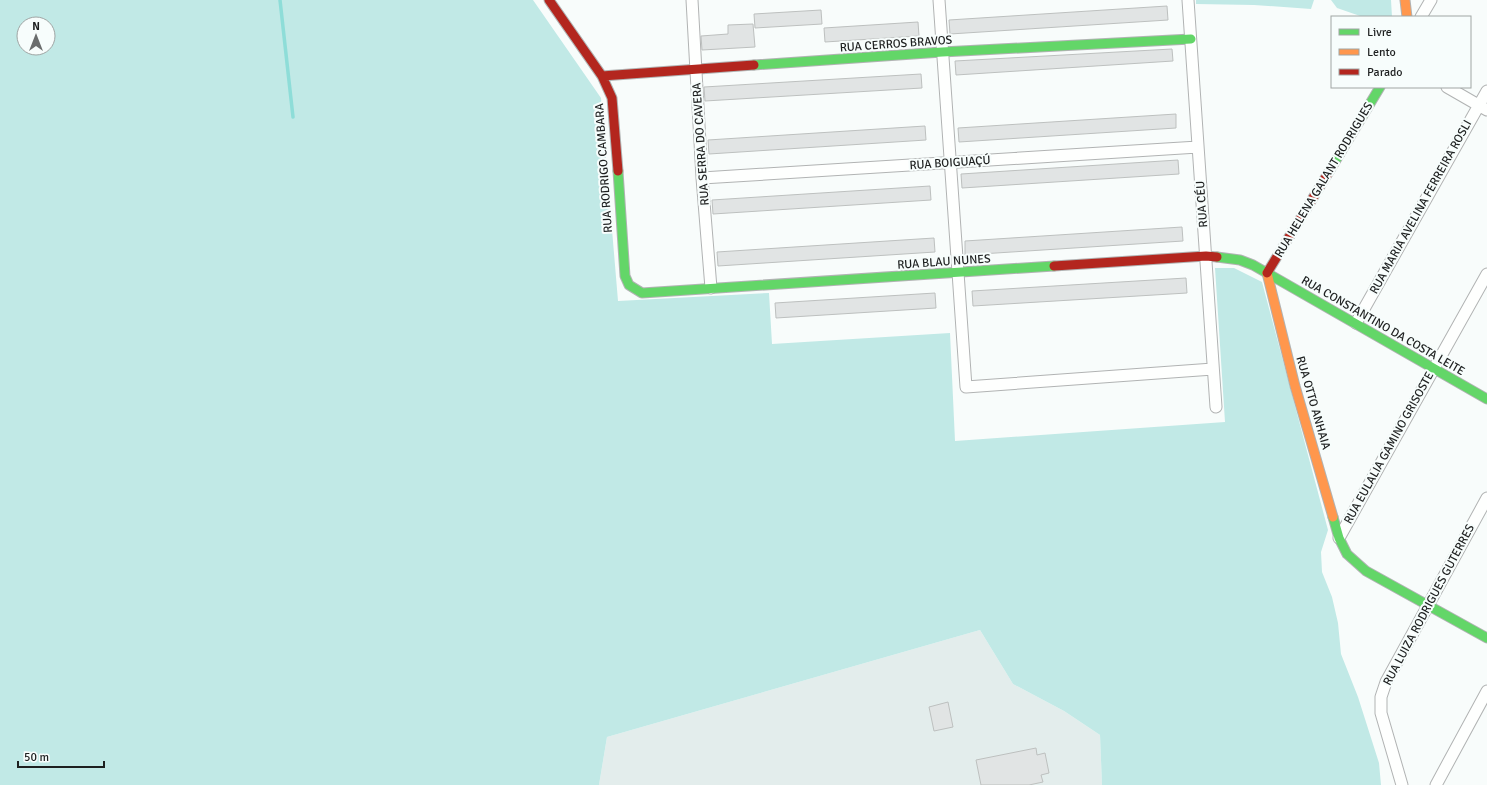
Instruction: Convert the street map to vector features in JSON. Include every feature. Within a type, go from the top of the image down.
[{"type":"street","name":"RUA RODRIGO CAMBARA","points":[[549,0],[602,76],[612,98],[625,280]]},
{"type":"street","name":"RUA SERRA DO CAVERA","points":[[692,0],[702,178],[711,288]]},
{"type":"street","points":[[939,0],[966,387],[1213,370]]},
{"type":"street","name":"RUA CÉU","points":[[1188,0],[1216,408]]},
{"type":"street","points":[[1405,0],[1407,16]]},
{"type":"street","points":[[1423,16],[1431,0]]},
{"type":"street","name":"RUA CERROS BRAVOS","points":[[602,76],[942,52],[1191,39]]},
{"type":"street","name":"RUA HELENA GALANT RODRIGUES","points":[[1267,273],[1379,88]]},
{"type":"street","points":[[1449,88],[1483,108]]},
{"type":"street","name":"RUA MARIA AVELINA FERREIRA ROSLI","points":[[1356,323],[1483,108],[1487,91]]},
{"type":"street","name":"RUA BOIGUAÇÚ","points":[[702,178],[1198,147]]},
{"type":"street","name":"RUA BLAU NUNES","points":[[625,280],[632,289],[642,293],[1206,256],[1240,260],[1267,273]]},
{"type":"street","name":"RUA CONSTANTINO DA COSTA LEITE","points":[[1267,273],[1487,399]]},
{"type":"street","name":"RUA OTTO ANHAIA","points":[[1267,273],[1295,386],[1339,538],[1347,554],[1366,571],[1487,638]]},
{"type":"street","name":"RUA EULALIA GAMINO GRISOSTE","points":[[1339,538],[1487,274]]},
{"type":"street","name":"RUA LUIZA RODRIGUES GUTERRES","points":[[1402,785],[1381,713],[1381,697],[1386,682],[1487,498]]},
{"type":"street","points":[[1436,785],[1487,691]]},
{"type":"shaded area","points":[[0,0],[533,0],[601,98],[618,301],[769,293],[772,344],[950,333],[955,441],[1225,422],[1215,268],[1234,268],[1262,282],[1328,530],[1321,552],[1322,572],[1332,597],[1338,623],[1341,654],[1358,697],[1379,763],[1381,785],[1102,785],[1100,735],[1064,711],[1013,684],[980,630],[607,737],[599,785],[0,785]]},
{"type":"shaded area","points":[[1196,0],[1314,0],[1311,9],[1254,5],[1196,4]]},
{"type":"shaded area","points":[[1331,0],[1391,0],[1392,16],[1360,16],[1337,8]]},
{"type":"shaded area","points":[[980,630],[1013,684],[1064,711],[1100,735],[1102,785],[599,785],[607,737]]},
{"type":"building","points":[[1167,6],[1168,20],[950,34],[949,20]]},
{"type":"building","points":[[821,10],[822,24],[755,28],[754,14]]},
{"type":"building","points":[[918,22],[919,36],[825,42],[824,28]]},
{"type":"building","points":[[753,24],[755,47],[702,50],[701,36],[728,34],[728,25]]},
{"type":"building","points":[[1172,49],[1173,61],[956,75],[955,61]]},
{"type":"building","points":[[921,74],[922,88],[705,101],[704,87]]},
{"type":"building","points":[[1176,114],[1176,128],[959,142],[958,128]]},
{"type":"building","points":[[925,126],[926,140],[709,154],[708,140]]},
{"type":"building","points":[[1178,160],[1179,174],[962,188],[961,174]]},
{"type":"building","points":[[930,186],[931,200],[713,214],[712,200]]},
{"type":"building","points":[[1182,227],[1183,241],[965,255],[965,241]]},
{"type":"building","points":[[934,238],[935,252],[718,266],[717,252]]},
{"type":"building","points":[[1186,278],[1187,293],[973,306],[972,291]]},
{"type":"building","points":[[935,293],[936,308],[776,318],[775,303]]},
{"type":"building","points":[[948,702],[953,727],[934,731],[929,707]]},
{"type":"building","points":[[1036,748],[1037,755],[1045,753],[1049,773],[1041,775],[1043,782],[1029,785],[981,785],[976,760]]},
{"type":"waterway","points":[[280,0],[293,117]]},
{"type":"traffic: fast","points":[[754,65],[942,52],[1191,39]]},
{"type":"traffic: fast","points":[[1330,170],[1379,88]]},
{"type":"traffic: fast","points":[[618,171],[625,276],[629,285],[642,293],[1054,266]]},
{"type":"traffic: fast","points":[[1217,257],[1240,260],[1253,265],[1487,399]]},
{"type":"traffic: fast","points":[[1333,517],[1339,538],[1347,554],[1366,571],[1487,638]]},
{"type":"traffic: slow","points":[[1405,0],[1407,16]]},
{"type":"traffic: slow","points":[[1267,273],[1295,386],[1333,517]]},
{"type":"traffic: jam","points":[[549,0],[602,76],[612,98],[618,171]]},
{"type":"traffic: jam","points":[[602,76],[754,65]]},
{"type":"traffic: jam","points":[[1267,273],[1330,170]]},
{"type":"traffic: jam","points":[[1054,266],[1206,256],[1217,257]]}]
